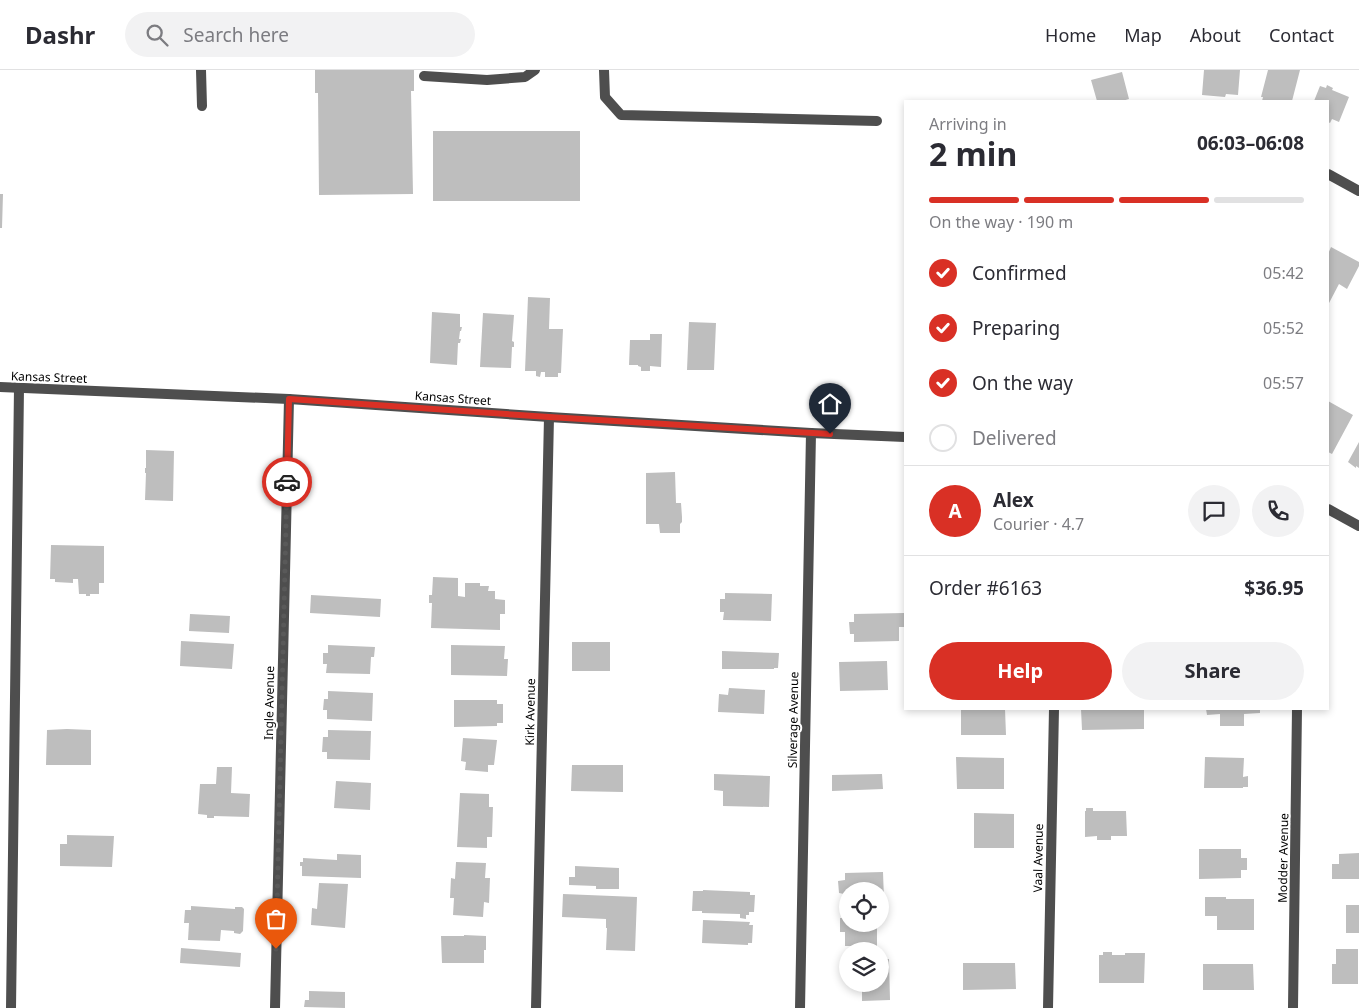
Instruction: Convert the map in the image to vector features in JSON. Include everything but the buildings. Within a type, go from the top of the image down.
[{"type":"street","points":[[201,70],[202,106]]},
{"type":"street","points":[[424,76],[487,80],[525,77],[535,70]]},
{"type":"street","points":[[604,70],[605,97],[622,115],[877,121]]},
{"type":"street","points":[[1329,175],[1359,191]]},
{"type":"street","name":"Kansas Street","points":[[0,387],[289,399],[549,417],[904,437]]},
{"type":"street","points":[[11,1008],[19,388]]},
{"type":"street","name":"Ingle Avenue","points":[[275,1008],[289,399]]},
{"type":"street","name":"Kirk Avenue","points":[[536,1008],[549,417]]},
{"type":"street","name":"Silverage Avenue","points":[[800,1008],[811,433]]},
{"type":"street","points":[[1329,510],[1359,526]]},
{"type":"street","name":"Vaal Avenue","points":[[1048,1008],[1054,710]]},
{"type":"street","name":"Modder Avenue","points":[[1293,1008],[1297,710]]},
{"type":"way so far","points":[[276,949],[287,482]]},
{"type":"route","points":[[287,482],[289,399],[830,434]]}]
